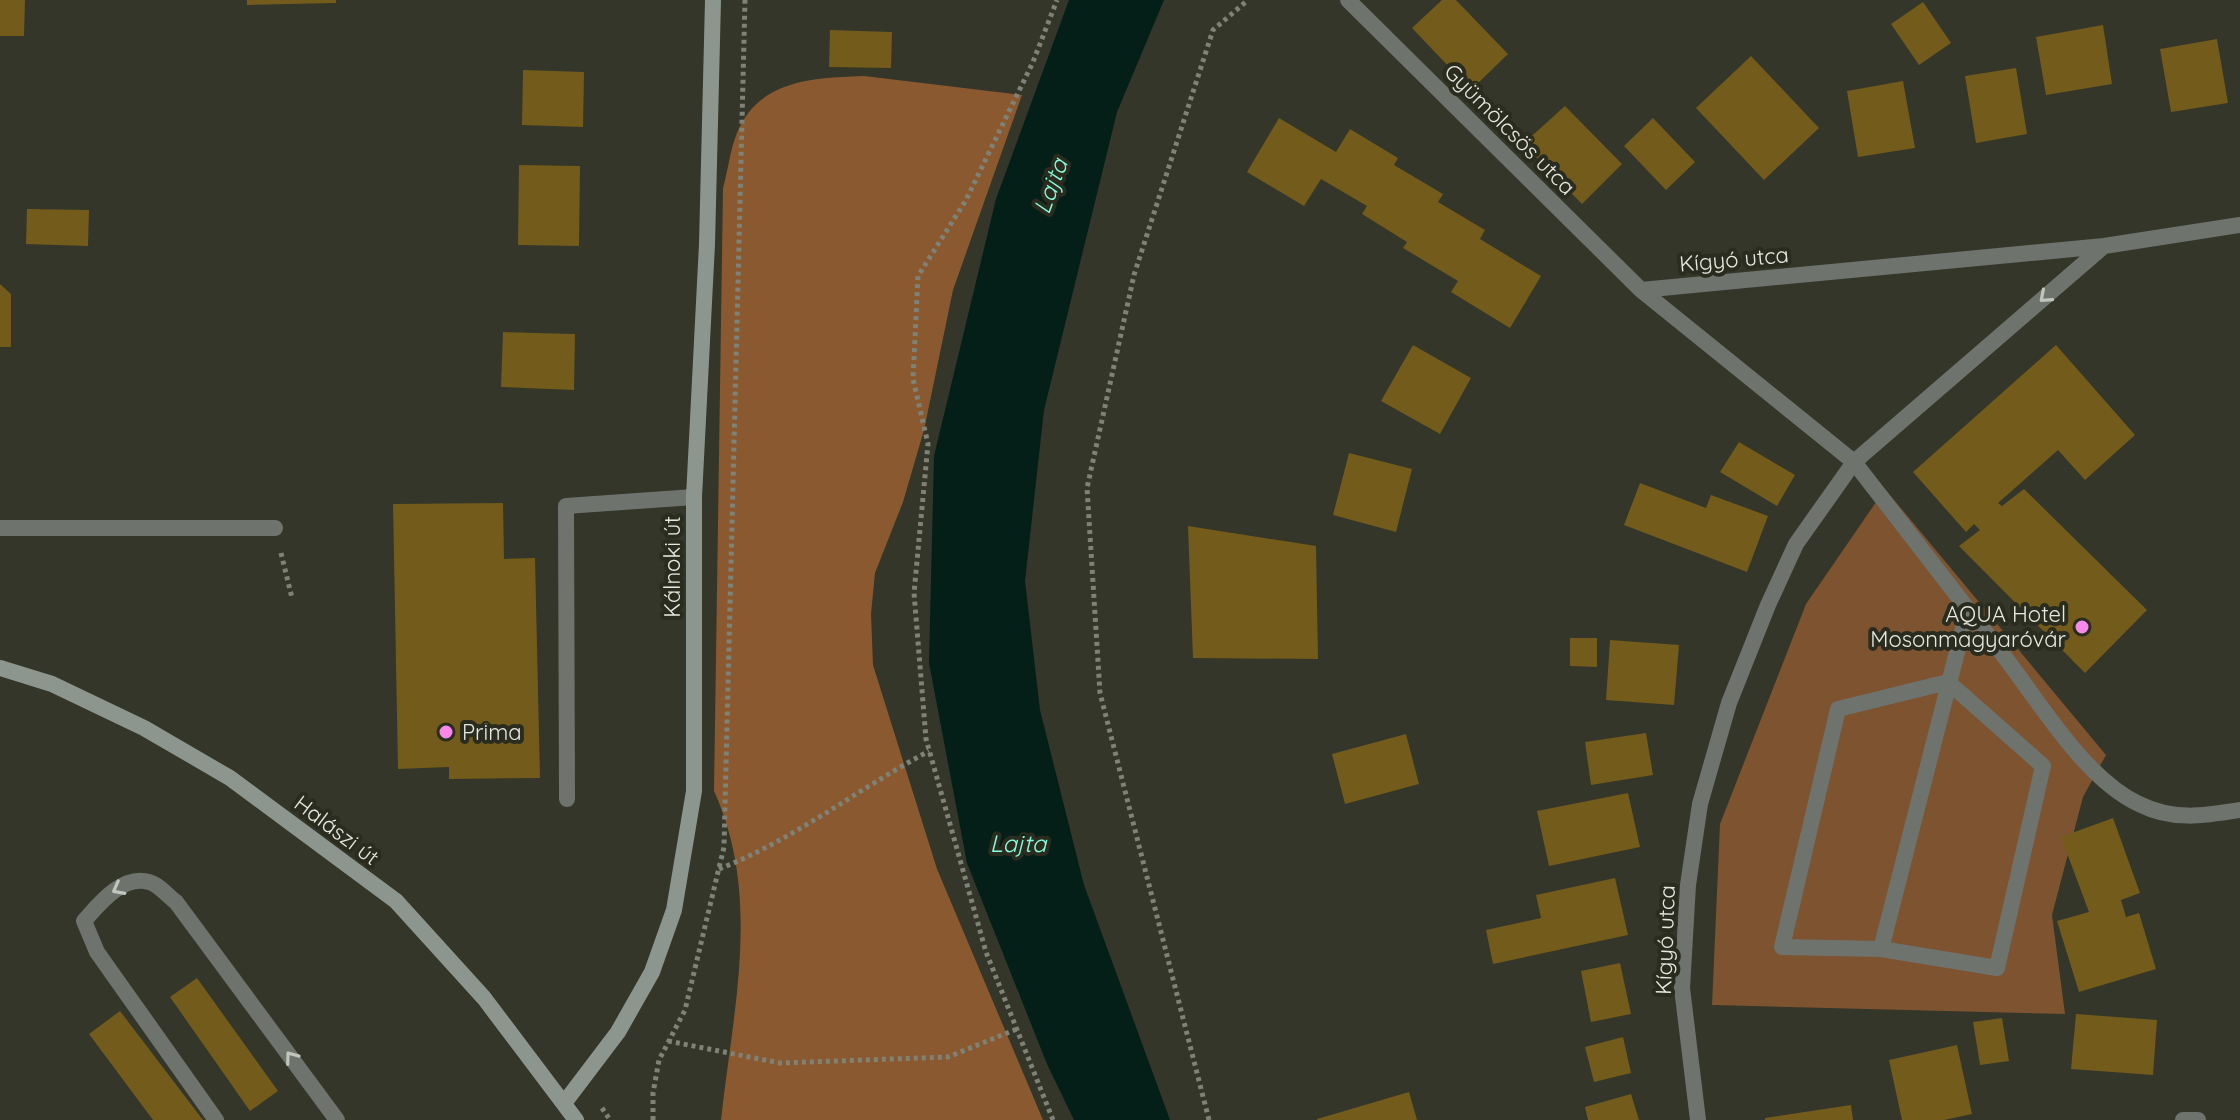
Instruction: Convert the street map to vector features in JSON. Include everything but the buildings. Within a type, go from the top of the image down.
[{"type":"street","name":"Kálnoki út","points":[[565,1102],[618,1032],[652,972],[674,910],[694,791],[694,497],[707,244],[713,0]]},
{"type":"street","name":"Gyümölcsös utca","points":[[1348,0],[1641,290]]},
{"type":"street","name":"Kígyó utca","points":[[1641,290],[2104,246],[2240,225]]},
{"type":"street","name":"Kígyó utca","points":[[1698,1120],[1682,988],[1688,885],[1700,804],[1729,703],[1796,544],[1854,462],[2104,246]]},
{"type":"street","points":[[1641,290],[1854,462],[2068,740],[2110,787],[2138,804],[2170,816],[2199,817],[2240,810]]},
{"type":"street","points":[[567,799],[566,506],[694,497]]},
{"type":"street","points":[[0,528],[275,528]]},
{"type":"street","points":[[1881,949],[1968,609]]},
{"type":"street","name":"Halászi út","points":[[0,668],[52,684],[131,722],[230,778],[396,901],[484,998],[576,1120]]},
{"type":"street","points":[[1948,682],[2043,766],[1997,968],[1881,949],[1782,947],[1838,709],[1948,682]]},
{"type":"street","points":[[216,1120],[97,952],[84,921],[105,897],[133,882],[151,882],[176,902],[337,1120]]},
{"type":"street","points":[[2183,1120],[2198,1120]]},
{"type":"path","points":[[653,1120],[657,1071],[668,1041],[685,1010],[724,847],[745,0]]},
{"type":"path","points":[[1053,1120],[986,952],[929,751],[914,593],[928,444],[913,379],[918,276],[966,200],[1033,62],[1057,0]]},
{"type":"path","points":[[1209,1120],[1100,693],[1087,488],[1134,275],[1213,30],[1248,0]]},
{"type":"path","points":[[275,528],[292,598]]},
{"type":"path","points":[[719,869],[761,852],[862,787],[929,751]]},
{"type":"path","points":[[668,1041],[780,1063],[948,1057],[1017,1029]]},
{"type":"shaded area","points":[[864,76],[1022,95],[953,290],[924,430],[903,502],[875,573],[871,614],[873,665],[937,869],[1043,1120],[721,1120],[740,954],[737,872],[729,831],[714,791],[723,188],[737,133],[759,102],[790,85],[826,78]]},
{"type":"shaded area","points":[[1885,489],[2106,755],[2083,797],[2052,915],[2065,1014],[1712,1005],[1720,824],[1806,604]]},
{"type":"water","name":"Lajta","points":[[1069,0],[1164,0],[1117,112],[1044,410],[1025,581],[1040,710],[1084,885],[1170,1120],[1074,1120],[1047,1064],[967,863],[929,663],[934,456],[996,199]]},
{"type":"place","name":"AQUA Hotel Mosonmagyaróvár","points":[[2082,627]]},
{"type":"place","name":"Prima","points":[[446,732]]}]
